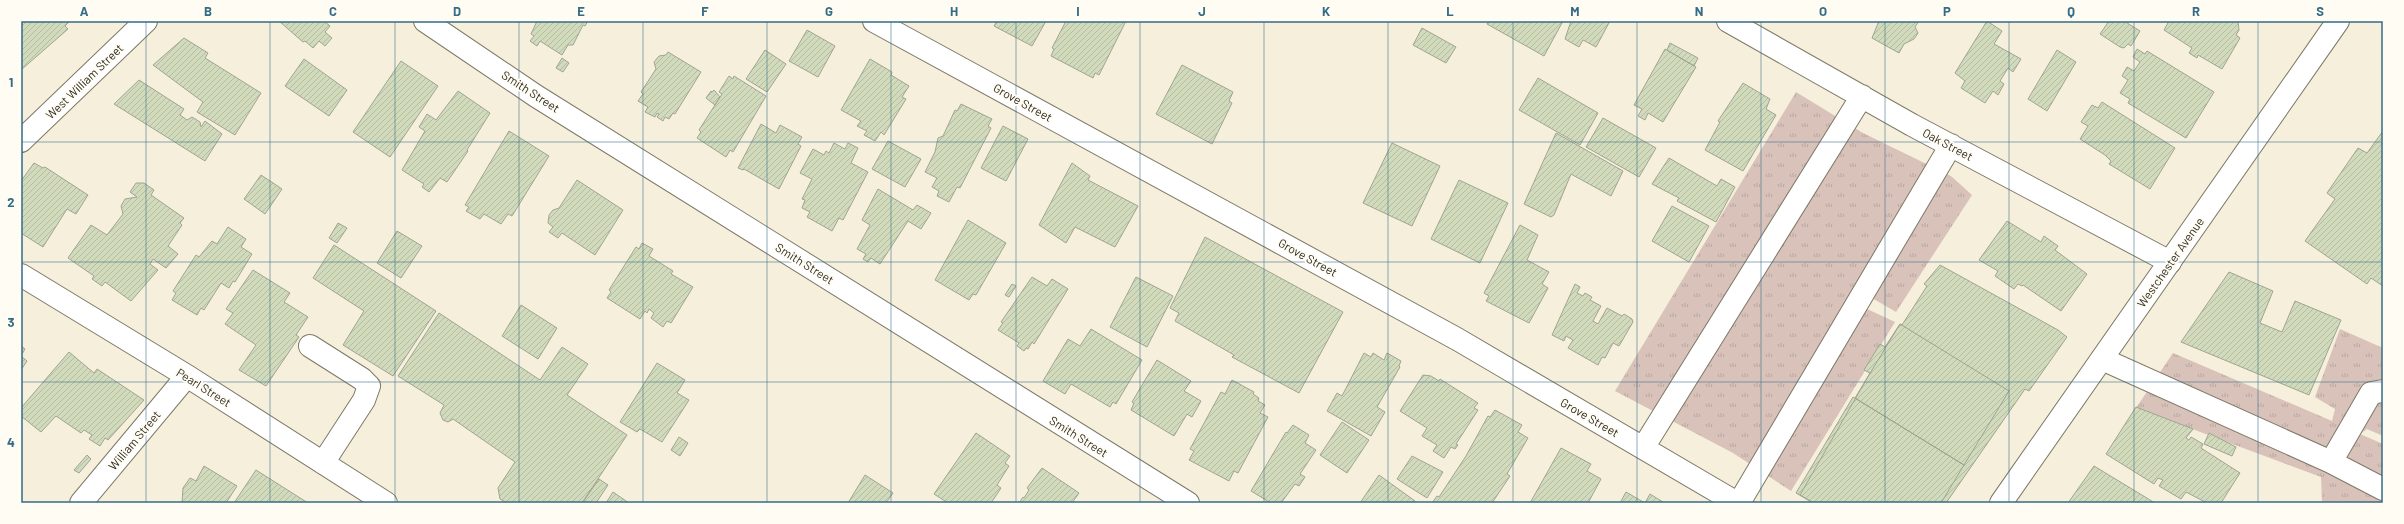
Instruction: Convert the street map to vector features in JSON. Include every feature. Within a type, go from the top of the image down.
[{"type":"street","name":"West William Street","points":[[21,141],[146,21]]},
{"type":"street","name":"Smith Street","points":[[425,21],[536,96],[1188,503]]},
{"type":"street","name":"Grove Street","points":[[874,21],[1457,339],[1738,503]]},
{"type":"street","name":"Oak Street","points":[[1728,21],[1952,146],[2170,262]]},
{"type":"street","name":"Westchester Avenue","points":[[2001,503],[2338,21]]},
{"type":"street","points":[[1643,448],[1862,96]]},
{"type":"street","points":[[1738,503],[1952,146]]},
{"type":"street","name":"Pearl Street","points":[[21,275],[187,376],[386,503]]},
{"type":"street","points":[[310,346],[362,379],[369,386],[364,400],[323,463]]},
{"type":"street","points":[[2102,359],[2331,462],[2383,488]]},
{"type":"street","name":"William Street","points":[[81,503],[187,376]]},
{"type":"street","points":[[2331,462],[2372,393],[2383,391]]},
{"type":"green space","points":[[1796,92],[1863,133],[1951,176],[1972,195],[1896,312],[1872,298],[1865,308],[1895,322],[1791,491],[1733,453],[1615,391]]},
{"type":"green space","points":[[2340,329],[2383,348],[2383,436],[2367,429],[2360,434],[2383,444],[2383,503],[2322,503],[2321,477],[2136,408],[2173,353],[2332,421],[2335,409],[2315,397]]},
{"type":"building","points":[[21,21],[70,21],[65,26],[68,29],[21,70]]},
{"type":"building","points":[[279,21],[324,21],[330,26],[325,32],[332,38],[325,46],[319,41],[313,48],[305,41],[303,42]]},
{"type":"building","points":[[537,21],[588,21],[585,26],[583,25],[573,45],[568,45],[562,55],[540,41],[537,46],[530,41],[534,36],[531,34]]},
{"type":"building","points":[[997,21],[1046,21],[1032,46],[994,26]]},
{"type":"building","points":[[1066,21],[1126,21],[1099,75],[1095,73],[1093,78],[1051,56],[1054,49],[1052,48]]},
{"type":"building","points":[[1489,21],[1563,21],[1544,56],[1487,24]]},
{"type":"building","points":[[1571,21],[1610,21],[1596,47],[1583,40],[1579,47],[1565,39]]},
{"type":"building","points":[[1879,21],[1919,21],[1915,27],[1918,33],[1914,39],[1904,44],[1899,53],[1872,38]]},
{"type":"building","points":[[1987,21],[2002,31],[1994,44],[2021,59],[2013,72],[2008,68],[2000,81],[2004,84],[1998,95],[1993,91],[1985,103],[1961,88],[1965,81],[1955,73]]},
{"type":"building","points":[[2109,21],[2124,21],[2140,31],[2131,46],[2128,44],[2124,48],[2120,47],[2100,34]]},
{"type":"building","points":[[2169,21],[2238,21],[2239,30],[2236,35],[2240,38],[2222,69],[2198,55],[2197,58],[2189,53],[2192,48],[2164,30]]},
{"type":"building","points":[[1422,28],[1456,47],[1446,63],[1413,45]]},
{"type":"building","points":[[807,30],[835,46],[818,77],[789,61]]},
{"type":"building","points":[[184,38],[208,53],[205,58],[261,93],[235,135],[197,112],[203,102],[153,65]]},
{"type":"building","points":[[1670,43],[1698,58],[1694,66],[1667,50]]},
{"type":"building","points":[[1665,49],[1696,67],[1663,122],[1648,113],[1645,120],[1638,116],[1642,109],[1634,105]]},
{"type":"building","points":[[2137,49],[2145,54],[2147,51],[2214,92],[2186,138],[2128,103],[2130,99],[2120,93],[2128,80],[2122,76],[2127,67],[2134,71],[2140,62],[2133,57]]},
{"type":"building","points":[[765,50],[786,64],[767,92],[746,79]]},
{"type":"building","points":[[2057,50],[2076,62],[2047,111],[2028,99]]},
{"type":"building","points":[[668,52],[701,72],[675,114],[673,113],[669,119],[665,117],[663,121],[657,117],[659,114],[657,113],[655,117],[645,112],[648,107],[638,101],[643,94],[641,92],[656,69],[654,62],[659,56],[666,55]]},
{"type":"building","points":[[562,58],[569,63],[563,72],[556,68]]},
{"type":"building","points":[[304,59],[347,90],[329,116],[285,86]]},
{"type":"building","points":[[870,59],[892,72],[891,75],[909,86],[902,97],[906,99],[884,135],[881,132],[875,141],[864,135],[867,131],[857,126],[861,121],[841,110]]},
{"type":"building","points":[[401,61],[438,86],[390,157],[353,132]]},
{"type":"building","points":[[1182,65],[1233,92],[1229,101],[1232,103],[1212,144],[1156,114]]},
{"type":"building","points":[[729,76],[733,79],[734,76],[766,96],[733,152],[730,150],[726,157],[697,138],[701,132],[699,130],[722,94],[719,92]]},
{"type":"building","points":[[1538,78],[1598,113],[1580,145],[1519,110]]},
{"type":"building","points":[[139,80],[184,109],[180,115],[187,120],[192,117],[200,122],[201,127],[205,121],[222,134],[205,161],[114,104]]},
{"type":"building","points":[[1743,83],[1770,99],[1766,109],[1776,115],[1743,171],[1705,150],[1720,122],[1718,121]]},
{"type":"building","points":[[714,90],[720,97],[715,105],[706,98],[711,91],[712,92]]},
{"type":"building","points":[[458,91],[490,113],[467,150],[468,151],[447,182],[440,178],[429,192],[422,187],[424,184],[402,170],[425,131],[419,127],[427,114],[436,120]]},
{"type":"building","points":[[2102,102],[2175,148],[2150,189],[2109,164],[2111,161],[2105,155],[2080,139],[2088,126],[2081,122],[2092,105],[2098,108]]},
{"type":"building","points":[[961,104],[992,119],[988,126],[991,128],[960,188],[957,187],[949,202],[937,196],[939,191],[932,187],[937,178],[925,172],[935,152],[938,138],[943,136],[955,110],[957,111]]},
{"type":"building","points":[[1603,118],[1656,148],[1639,177],[1586,147]]},
{"type":"building","points":[[761,124],[776,133],[780,125],[802,137],[798,144],[801,146],[779,189],[744,169],[738,168]]},
{"type":"building","points":[[1003,126],[1028,139],[1006,181],[981,168]]},
{"type":"building","points":[[509,131],[549,156],[512,216],[508,214],[501,224],[484,214],[480,219],[466,211],[469,207],[465,205]]},
{"type":"building","points":[[2383,131],[2383,286],[2371,278],[2367,284],[2305,241],[2335,199],[2327,193],[2358,148],[2367,153]]},
{"type":"building","points":[[1556,133],[1623,171],[1611,196],[1571,174],[1554,215],[1551,217],[1524,204]]},
{"type":"building","points":[[888,141],[921,159],[905,187],[872,169]]},
{"type":"building","points":[[834,143],[845,149],[848,143],[858,148],[851,163],[868,172],[843,220],[839,218],[832,231],[807,217],[810,212],[802,208],[805,200],[802,199],[812,179],[800,173],[813,149],[824,155],[826,151],[829,153]]},
{"type":"building","points":[[1392,143],[1440,166],[1412,226],[1363,203]]},
{"type":"building","points":[[1669,158],[1717,186],[1721,179],[1735,187],[1716,222],[1677,201],[1679,198],[1652,184]]},
{"type":"building","points":[[34,163],[43,168],[45,167],[88,195],[76,214],[67,209],[43,247],[21,233],[21,181]]},
{"type":"building","points":[[1072,163],[1090,176],[1088,180],[1138,206],[1115,247],[1075,227],[1066,243],[1039,225]]},
{"type":"building","points":[[261,175],[282,189],[265,214],[244,199]]},
{"type":"building","points":[[577,180],[623,210],[595,255],[562,233],[558,238],[549,232],[553,227],[548,223],[549,215],[553,210],[559,208]]},
{"type":"building","points":[[1459,180],[1508,203],[1480,263],[1431,239]]},
{"type":"building","points":[[136,183],[144,183],[154,190],[151,195],[184,218],[180,223],[182,225],[168,246],[178,254],[166,268],[153,259],[150,264],[158,270],[131,301],[105,282],[102,286],[92,279],[94,276],[68,258],[91,225],[107,235],[123,214],[121,206],[125,199],[137,197],[130,192]]},
{"type":"building","points":[[878,189],[913,210],[917,205],[931,213],[921,229],[908,221],[880,264],[871,258],[868,262],[863,259],[866,254],[857,249],[870,225],[862,220]]},
{"type":"building","points":[[1672,206],[1709,226],[1689,262],[1652,241]]},
{"type":"building","points":[[968,220],[1006,243],[976,295],[973,294],[969,300],[935,280]]},
{"type":"building","points":[[2007,221],[2041,242],[2044,236],[2058,246],[2055,250],[2087,274],[2061,311],[2023,285],[2018,284],[2014,289],[1995,276],[1998,271],[1979,260]]},
{"type":"building","points":[[338,223],[347,228],[337,243],[329,238]]},
{"type":"building","points":[[1520,225],[1538,235],[1527,260],[1549,272],[1542,284],[1548,288],[1529,323],[1486,301],[1489,296],[1484,293]]},
{"type":"building","points":[[228,227],[246,239],[241,247],[252,254],[235,282],[233,281],[229,288],[221,283],[204,310],[201,308],[197,315],[172,300],[176,293],[173,291],[196,255],[199,257],[212,241],[217,244]]},
{"type":"building","points":[[397,231],[422,246],[401,278],[377,263]]},
{"type":"building","points":[[1205,237],[1343,312],[1299,393],[1232,357],[1234,355],[1175,321],[1179,313],[1170,308]]},
{"type":"building","points":[[642,243],[653,249],[649,256],[673,271],[671,274],[693,287],[671,323],[667,321],[663,327],[651,318],[654,313],[649,309],[647,313],[645,311],[640,319],[607,298],[611,292],[609,290],[636,247],[639,249]]},
{"type":"building","points":[[334,245],[436,311],[393,376],[343,345],[364,311],[313,278]]},
{"type":"building","points":[[1940,265],[2058,330],[2067,337],[2029,391],[2025,389],[1946,503],[1814,503],[1800,495],[1870,373],[1864,370],[1880,344],[1885,347],[1900,324],[1902,325],[1927,286],[1924,284]]},
{"type":"building","points":[[253,270],[290,293],[284,302],[308,317],[296,335],[299,337],[266,386],[239,370],[256,345],[225,324],[233,313],[226,309]]},
{"type":"building","points":[[2229,272],[2273,291],[2260,323],[2282,332],[2295,301],[2341,320],[2309,395],[2181,342]]},
{"type":"building","points":[[1032,277],[1047,286],[1052,279],[1068,289],[1034,344],[1032,342],[1028,349],[1026,348],[1024,351],[1017,346],[1019,343],[998,330],[1003,323],[1001,322]]},
{"type":"building","points":[[1136,277],[1173,296],[1147,347],[1110,327]]},
{"type":"building","points":[[1012,284],[1016,286],[1009,297],[1005,295]]},
{"type":"building","points":[[1575,284],[1580,287],[1577,293],[1583,296],[1585,293],[1592,297],[1590,300],[1601,306],[1593,321],[1598,324],[1607,308],[1622,316],[1624,314],[1632,319],[1633,322],[1619,346],[1613,343],[1605,358],[1602,357],[1598,365],[1568,348],[1573,340],[1566,336],[1564,341],[1552,335]]},
{"type":"building","points":[[521,305],[557,328],[538,359],[502,336]]},
{"type":"building","points":[[439,313],[540,380],[562,347],[588,364],[567,395],[627,435],[582,503],[507,503],[500,499],[498,488],[515,462],[453,419],[448,422],[443,420],[440,413],[444,405],[398,376]]},
{"type":"building","points":[[1900,324],[2009,391],[1964,465],[1855,398]]},
{"type":"building","points":[[1091,329],[1142,360],[1116,404],[1113,402],[1110,407],[1071,384],[1065,394],[1043,381],[1068,339],[1080,346]]},
{"type":"building","points":[[21,346],[25,349],[21,356]]},
{"type":"building","points":[[69,352],[94,373],[97,369],[144,400],[108,440],[105,438],[100,446],[89,439],[92,435],[84,430],[81,433],[56,416],[41,432],[21,416],[21,408]]},
{"type":"building","points":[[1364,353],[1371,357],[1373,353],[1384,360],[1387,353],[1401,361],[1400,367],[1377,407],[1385,412],[1371,436],[1327,411],[1337,393],[1342,396]]},
{"type":"building","points":[[21,356],[27,361],[21,370]]},
{"type":"building","points":[[1157,360],[1191,381],[1184,391],[1201,401],[1192,417],[1187,414],[1174,436],[1131,410],[1134,403],[1132,402]]},
{"type":"building","points":[[657,363],[685,380],[677,393],[689,400],[662,442],[640,429],[637,432],[620,422]]},
{"type":"building","points":[[1423,375],[1431,376],[1439,381],[1440,379],[1478,403],[1474,408],[1478,410],[1456,444],[1458,445],[1455,449],[1451,447],[1444,458],[1433,451],[1437,445],[1422,436],[1427,428],[1400,411]]},
{"type":"building","points":[[1232,380],[1254,392],[1253,394],[1259,398],[1258,401],[1265,405],[1260,413],[1268,417],[1238,473],[1234,471],[1229,481],[1189,460],[1194,451],[1190,449],[1221,392],[1225,394]]},
{"type":"building","points":[[1853,397],[1964,465],[1941,503],[1813,503],[1796,493]]},
{"type":"building","points":[[2136,407],[2193,429],[2186,438],[2189,440],[2191,437],[2203,444],[2201,448],[2240,473],[2221,503],[2207,503],[2186,492],[2181,499],[2159,486],[2163,480],[2158,478],[2154,484],[2106,454]]},
{"type":"building","points":[[1495,410],[1522,425],[1518,432],[1528,438],[1507,474],[1510,476],[1492,503],[1432,503],[1437,496],[1439,497],[1466,456],[1488,416],[1490,417]]},
{"type":"building","points":[[1342,422],[1369,440],[1347,473],[1320,455]]},
{"type":"building","points":[[1293,425],[1309,435],[1305,443],[1316,450],[1300,474],[1305,477],[1299,486],[1295,484],[1281,503],[1271,503],[1251,491],[1286,432],[1287,433]]},
{"type":"building","points":[[976,433],[1010,456],[1005,463],[1009,466],[997,485],[1001,488],[991,503],[948,503],[934,494]]},
{"type":"building","points":[[2209,433],[2236,447],[2232,456],[2204,444]]},
{"type":"building","points":[[679,437],[688,443],[680,456],[671,450]]},
{"type":"building","points":[[1561,448],[1591,464],[1587,471],[1601,479],[1588,503],[1530,503]]},
{"type":"building","points":[[87,455],[91,459],[79,473],[74,470]]},
{"type":"building","points":[[1412,456],[1443,472],[1427,498],[1397,479]]},
{"type":"building","points":[[204,466],[237,486],[226,503],[182,503],[183,488],[190,478],[196,481]]},
{"type":"building","points":[[2094,466],[2155,503],[2068,503]]},
{"type":"building","points":[[1042,468],[1079,493],[1072,503],[1019,503],[1029,490],[1027,488]]},
{"type":"building","points":[[256,470],[308,503],[234,503]]},
{"type":"building","points":[[865,475],[893,493],[886,503],[848,503]]},
{"type":"building","points":[[1379,475],[1415,501],[1414,503],[1360,503]]},
{"type":"building","points":[[599,479],[608,485],[596,503],[583,502]]},
{"type":"building","points":[[613,492],[629,503],[606,503]]},
{"type":"building","points":[[1626,492],[1645,503],[1620,503]]},
{"type":"building","points":[[1650,494],[1663,502],[1663,503],[1645,503]]}]
